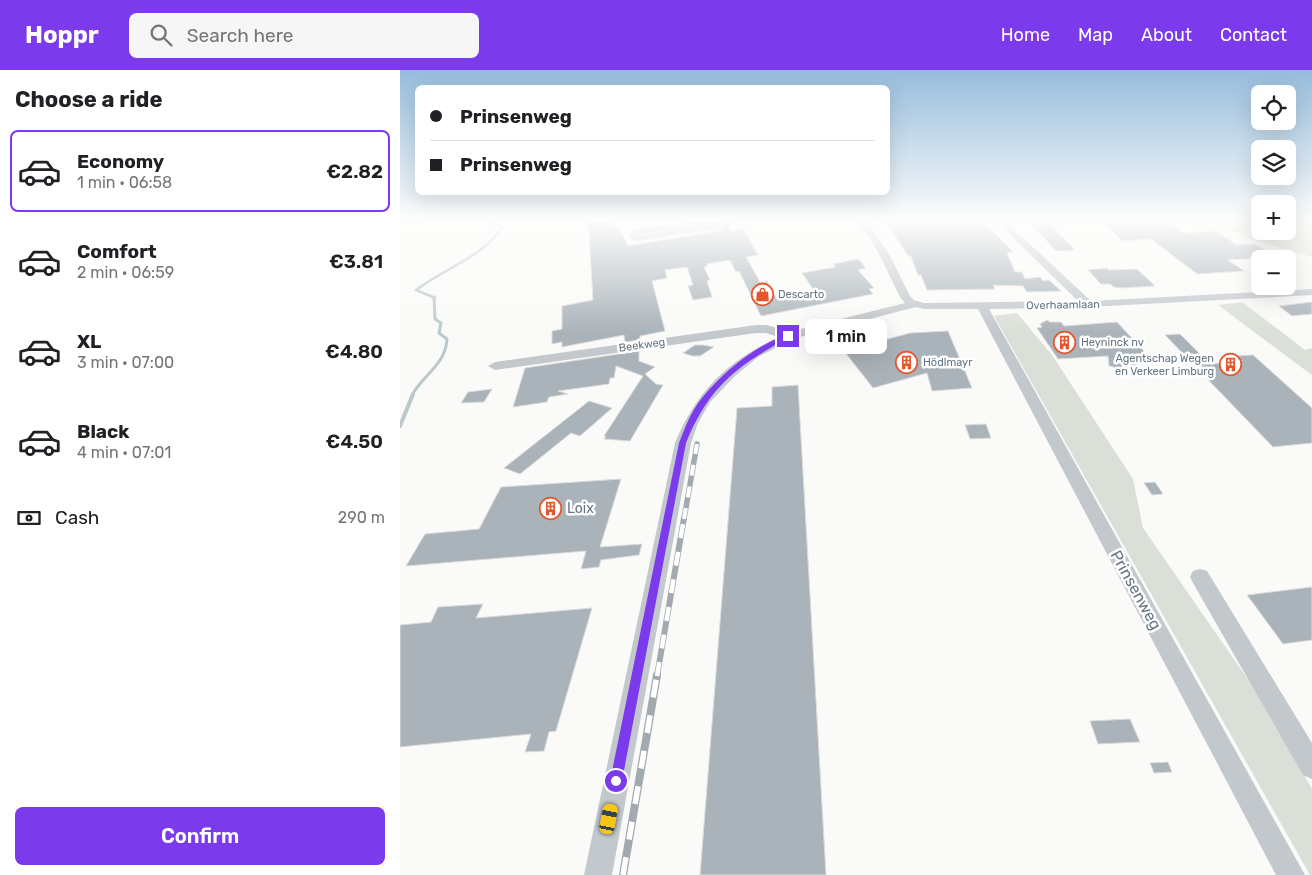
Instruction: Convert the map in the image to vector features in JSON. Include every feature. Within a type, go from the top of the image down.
[{"type":"street","points":[[886,259],[905,297],[916,304]]},
{"type":"street","points":[[1040,259],[1088,304]]},
{"type":"street","name":"Overhaamlaan","points":[[916,304],[982,306],[1088,304],[1312,292]]},
{"type":"street","points":[[598,875],[683,443],[691,423],[704,400],[731,372],[754,354],[788,336],[916,304]]},
{"type":"street","name":"Prinsenweg","points":[[982,306],[1291,875]]},
{"type":"street","name":"Beekweg","points":[[496,366],[756,329],[766,329],[788,336]]},
{"type":"street","points":[[1200,577],[1312,766]]},
{"type":"shaded area","points":[[1242,302],[1305,350],[1312,348],[1312,375],[1218,305]]},
{"type":"shaded area","points":[[1017,313],[1052,355],[1133,479],[1143,528],[1249,681],[1312,789],[1312,875],[1310,875],[994,316]]},
{"type":"building","points":[[591,259],[747,259],[760,282],[767,281],[777,299],[815,292],[802,273],[836,267],[833,264],[858,259],[866,268],[858,270],[874,288],[869,289],[873,294],[761,316],[739,271],[736,272],[730,260],[706,264],[708,266],[704,267],[710,280],[707,281],[712,297],[693,300],[688,286],[693,285],[687,267],[665,270],[667,278],[652,281],[665,331],[640,336],[640,340],[625,342],[624,335],[562,347],[562,342],[552,344],[552,331],[562,329],[562,306],[593,300]]},
{"type":"building","points":[[912,259],[1009,259],[1015,272],[1022,272],[1025,279],[1040,277],[1043,281],[1049,280],[1061,291],[1027,292],[1023,286],[993,285],[995,289],[927,290],[921,275],[918,275]]},
{"type":"building","points":[[1177,259],[1250,259],[1228,260],[1244,271],[1197,274]]},
{"type":"building","points":[[1107,268],[1109,270],[1137,269],[1155,286],[1120,288],[1110,284],[1101,284],[1088,270]]},
{"type":"building","points":[[1312,302],[1312,314],[1292,316],[1279,306]]},
{"type":"building","points":[[1047,320],[1050,322],[1061,322],[1064,326],[1117,322],[1152,360],[1133,361],[1137,365],[1122,367],[1123,369],[1109,366],[1108,356],[1058,359],[1037,328],[1042,327],[1040,324]]},
{"type":"building","name":"Hödlmayr","points":[[948,331],[972,388],[932,391],[927,373],[873,388],[844,351],[910,333]]},
{"type":"building","points":[[1180,334],[1210,364],[1242,361],[1237,356],[1253,355],[1312,408],[1312,443],[1273,447],[1165,335]]},
{"type":"building","points":[[695,345],[714,347],[700,356],[683,353]]},
{"type":"building","points":[[639,351],[639,361],[655,367],[645,374],[656,384],[663,385],[630,441],[604,439],[606,436],[604,436],[643,376],[616,366],[614,378],[610,378],[609,384],[558,391],[568,394],[549,397],[547,402],[513,407],[525,368]]},
{"type":"building","points":[[798,385],[826,875],[700,875],[737,408],[772,406],[772,387]]},
{"type":"building","points":[[492,389],[484,402],[461,403],[468,392]]},
{"type":"building","points":[[589,401],[612,408],[580,436],[571,433],[520,474],[504,468]]},
{"type":"building","points":[[986,424],[991,438],[970,439],[965,425]]},
{"type":"building","name":"Loix","points":[[621,479],[600,547],[642,544],[639,555],[601,560],[599,567],[581,569],[586,551],[406,566],[425,534],[479,529],[501,487]]},
{"type":"building","points":[[1155,482],[1163,494],[1152,495],[1144,483]]},
{"type":"building","points":[[1312,587],[1312,640],[1283,644],[1247,595]]},
{"type":"building","points":[[483,604],[476,618],[592,608],[556,731],[549,732],[544,751],[525,752],[531,734],[400,747],[400,625],[431,622],[438,607]]},
{"type":"building","points":[[1130,719],[1140,742],[1098,744],[1090,721]]},
{"type":"building","points":[[1168,762],[1172,772],[1154,773],[1150,763]]},
{"type":"waterway","points":[[434,298],[416,290],[467,259]]},
{"type":"waterway","points":[[412,395],[438,362],[446,348],[447,339],[439,333],[441,323],[435,319],[434,298]]},
{"type":"waterway","points":[[400,426],[413,394]]},
{"type":"railway","points":[[684,519],[697,444]]},
{"type":"railway","points":[[657,676],[684,518]]},
{"type":"railway","points":[[623,875],[657,675]]},
{"type":"place","name":"Descarto","points":[[762,294]]},
{"type":"place","name":"Heyninck nv","points":[[1065,342]]},
{"type":"place","name":"Hödlmayr","points":[[907,362]]},
{"type":"place","name":"Agentschap Wegen en Verkeer Limburg","points":[[1230,364]]},
{"type":"place","name":"Loix","points":[[551,508]]},
{"type":"route","points":[[616,781],[683,443],[691,423],[704,400],[731,372],[754,354],[788,336]]}]
